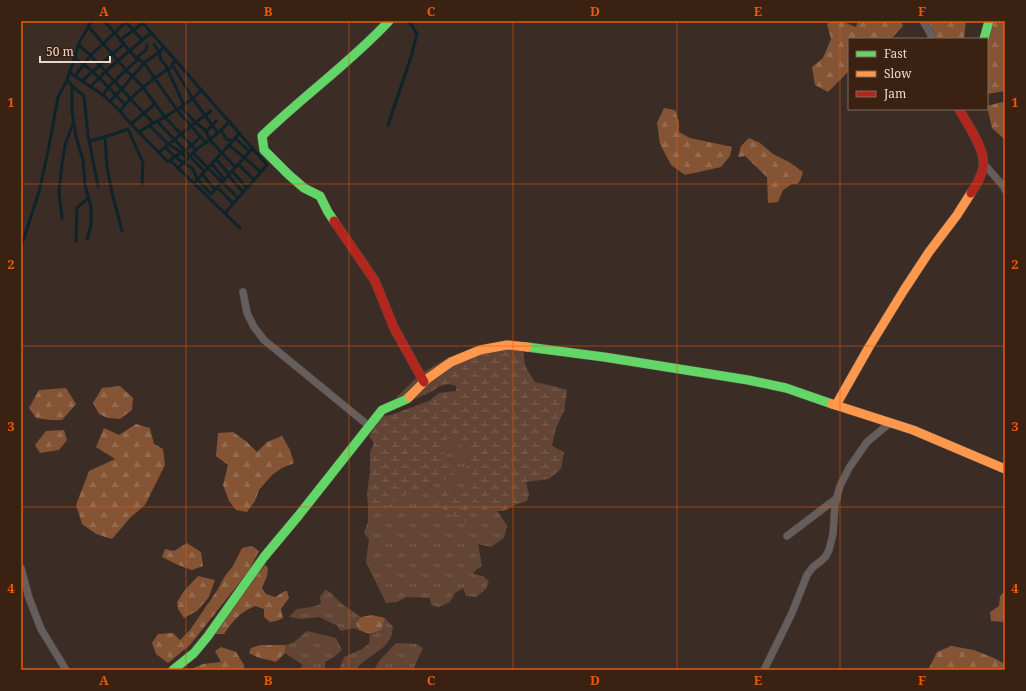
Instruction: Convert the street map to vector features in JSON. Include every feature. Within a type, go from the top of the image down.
[{"type":"street","points":[[389,21],[332,76],[274,123],[262,136],[264,150],[304,188],[320,196],[328,212],[375,281],[394,328],[424,382]]},
{"type":"street","points":[[923,21],[932,38]]},
{"type":"street","points":[[984,38],[989,21]]},
{"type":"street","points":[[836,405],[890,311],[930,250],[956,216],[982,173],[984,164],[982,151],[959,110]]},
{"type":"street","points":[[984,164],[1005,190]]},
{"type":"street","points":[[243,292],[248,313],[254,327],[264,340],[369,426]]},
{"type":"street","points":[[173,670],[194,653],[208,636],[264,557],[382,410],[407,399],[424,382],[451,362],[480,350],[507,345],[542,348],[748,380],[786,388],[913,430],[1005,469]]},
{"type":"street","points":[[764,670],[792,613],[807,575],[813,567],[826,556],[829,550],[833,534],[835,504],[840,486],[849,468],[867,442],[891,422]]},
{"type":"street","points":[[787,536],[837,498]]},
{"type":"street","points":[[21,568],[29,598],[41,629],[66,670]]},
{"type":"green space","points":[[830,21],[841,21],[856,27],[858,21],[901,21],[903,26],[892,38],[848,38],[848,72],[828,92],[815,85],[812,67],[823,58],[831,39],[827,24]]},
{"type":"green space","points":[[924,21],[966,21],[964,38],[932,38]]},
{"type":"green space","points":[[984,21],[1005,21],[1005,91],[988,94],[987,38]]},
{"type":"green space","points":[[1002,102],[1005,103],[1005,139],[992,128],[988,106]]},
{"type":"green space","points":[[664,108],[675,110],[679,122],[679,132],[690,138],[732,147],[730,156],[721,167],[685,175],[671,165],[660,144],[657,123]]},
{"type":"green space","points":[[749,138],[760,143],[773,154],[789,162],[803,172],[800,181],[783,190],[778,202],[768,203],[767,177],[745,156],[738,157],[741,146]]},
{"type":"green space","points":[[523,349],[525,366],[535,382],[567,390],[564,411],[556,428],[552,446],[564,452],[561,469],[549,479],[526,482],[529,495],[527,501],[504,511],[483,511],[475,502],[469,510],[466,522],[444,511],[438,502],[437,497],[444,490],[453,490],[472,494],[470,488],[472,481],[464,476],[469,451],[456,441],[447,439],[444,443],[445,456],[456,465],[454,475],[449,480],[435,477],[431,485],[420,494],[410,494],[398,498],[385,508],[368,507],[367,494],[370,471],[370,452],[374,443],[369,436],[383,416],[391,415],[429,401],[439,393],[456,391],[456,386],[448,384],[440,386],[431,392],[394,408],[391,405],[396,398],[419,375],[449,357],[464,352]]},
{"type":"green space","points":[[120,386],[133,398],[132,410],[120,419],[108,418],[99,414],[93,403],[102,388]]},
{"type":"green space","points":[[66,388],[76,404],[62,420],[36,418],[29,408],[39,390]]},
{"type":"green space","points":[[136,424],[150,428],[154,444],[163,449],[165,465],[145,505],[130,518],[112,539],[96,534],[82,524],[76,505],[89,471],[115,459],[96,447],[104,428],[119,435]]},
{"type":"green space","points":[[64,430],[67,440],[59,450],[40,453],[35,445],[46,431]]},
{"type":"green space","points":[[233,432],[247,442],[257,452],[267,442],[282,436],[290,450],[294,463],[282,468],[272,475],[259,490],[255,501],[247,512],[236,510],[229,501],[223,485],[228,465],[216,456],[218,433]]},
{"type":"green space","points":[[446,439],[456,441],[469,451],[467,462],[472,481],[472,495],[453,490],[441,509],[466,521],[469,510],[475,502],[483,511],[497,511],[507,526],[504,538],[491,547],[478,544],[482,566],[473,574],[483,576],[489,581],[486,589],[476,597],[466,596],[463,588],[455,593],[450,602],[439,607],[431,605],[430,598],[406,597],[397,602],[386,603],[366,562],[369,539],[364,533],[368,522],[368,507],[385,508],[397,498],[410,494],[420,494],[431,485],[435,476],[456,465],[445,456],[444,443]]},
{"type":"green space","points":[[187,543],[201,552],[203,566],[192,570],[162,557],[165,549],[174,551]]},
{"type":"green space","points":[[252,546],[259,551],[248,572],[190,645],[168,663],[156,654],[152,643],[158,634],[173,633],[180,640],[190,630],[218,589],[225,576],[233,566],[242,548]]},
{"type":"green space","points":[[265,565],[268,568],[267,576],[262,588],[266,594],[275,597],[287,591],[289,598],[281,609],[283,618],[270,622],[264,617],[264,609],[255,606],[237,617],[224,634],[213,634]]},
{"type":"green space","points":[[198,576],[215,580],[209,597],[197,611],[184,618],[178,609],[177,602],[184,591]]},
{"type":"green space","points":[[325,590],[330,592],[342,604],[361,617],[356,624],[359,630],[353,628],[341,631],[336,625],[319,617],[302,619],[289,617],[297,609],[321,604],[320,597]]},
{"type":"green space","points":[[1005,591],[1005,622],[991,621],[990,612],[999,606],[1000,596]]},
{"type":"green space","points":[[372,615],[385,618],[382,629],[371,634],[359,630],[356,624],[361,617]]},
{"type":"green space","points":[[385,618],[393,627],[391,638],[387,644],[356,670],[339,670],[344,657],[362,649],[369,644],[370,634],[382,629]]},
{"type":"green space","points":[[307,631],[336,638],[342,650],[325,662],[325,670],[298,670],[303,665],[285,653],[285,645],[293,643]]},
{"type":"green space","points":[[396,643],[417,644],[423,648],[413,670],[374,670],[379,661]]},
{"type":"green space","points":[[261,645],[285,645],[285,653],[276,662],[259,658],[249,653],[251,648]]},
{"type":"green space","points":[[951,646],[974,650],[994,658],[1005,664],[1005,670],[928,670],[937,652]]},
{"type":"green space","points":[[221,647],[236,652],[244,665],[244,670],[189,670],[203,664],[221,662],[215,651]]},
{"type":"waterway","points":[[92,21],[80,41],[67,80],[84,96],[88,135],[98,186]]},
{"type":"waterway","points":[[102,21],[107,24],[135,57],[144,63],[177,110],[206,143]]},
{"type":"waterway","points":[[69,72],[75,76],[90,56],[127,21]]},
{"type":"waterway","points":[[141,21],[267,165],[225,213]]},
{"type":"waterway","points":[[388,125],[411,57],[417,34],[409,21]]},
{"type":"waterway","points":[[126,22],[142,40]]},
{"type":"waterway","points":[[120,40],[143,23]]},
{"type":"waterway","points":[[88,26],[142,86],[164,116],[196,150]]},
{"type":"waterway","points":[[90,87],[105,72],[151,33]]},
{"type":"waterway","points":[[82,81],[124,44]]},
{"type":"waterway","points":[[154,44],[184,105]]},
{"type":"waterway","points":[[78,45],[89,54],[153,123]]},
{"type":"waterway","points":[[103,95],[106,90],[138,59],[138,56],[146,50],[147,45]]},
{"type":"waterway","points":[[110,101],[144,63],[164,47]]},
{"type":"waterway","points":[[74,58],[95,74],[125,105]]},
{"type":"waterway","points":[[120,111],[138,92],[173,66],[172,64],[176,61]]},
{"type":"waterway","points":[[173,66],[193,99],[218,133]]},
{"type":"waterway","points":[[75,76],[103,95],[167,161],[172,162],[240,228]]},
{"type":"waterway","points":[[21,247],[39,192],[58,97],[67,80]]},
{"type":"waterway","points":[[72,86],[72,112],[76,137],[83,160],[85,185],[91,207],[91,225],[87,239]]},
{"type":"waterway","points":[[139,132],[180,108],[202,90]]},
{"type":"waterway","points":[[131,124],[155,104]]},
{"type":"waterway","points":[[181,107],[205,130],[210,140],[235,167]]},
{"type":"waterway","points":[[159,152],[211,111]]},
{"type":"waterway","points":[[157,121],[204,171]]},
{"type":"waterway","points":[[206,132],[216,121]]},
{"type":"waterway","points":[[178,168],[196,150],[218,133],[230,121]]},
{"type":"waterway","points":[[62,218],[59,192],[62,164],[65,145],[73,123]]},
{"type":"waterway","points":[[149,125],[168,144],[181,152],[187,159]]},
{"type":"waterway","points":[[105,137],[128,129],[143,163],[142,184]]},
{"type":"waterway","points":[[221,130],[226,139],[232,141]]},
{"type":"waterway","points":[[194,183],[240,133]]},
{"type":"waterway","points":[[90,141],[105,137],[107,167],[122,231]]},
{"type":"waterway","points":[[169,161],[192,145],[200,137]]},
{"type":"waterway","points":[[235,138],[249,151]]},
{"type":"waterway","points":[[229,145],[261,172]]},
{"type":"waterway","points":[[165,147],[175,157],[193,169],[197,179],[211,194]]},
{"type":"waterway","points":[[211,194],[253,148]]},
{"type":"waterway","points":[[193,153],[238,198]]},
{"type":"waterway","points":[[216,159],[229,174]]},
{"type":"waterway","points":[[212,164],[224,179]]},
{"type":"waterway","points":[[238,164],[254,180]]},
{"type":"waterway","points":[[232,171],[247,188]]},
{"type":"waterway","points":[[202,174],[215,190]]},
{"type":"waterway","points":[[228,175],[243,192]]},
{"type":"waterway","points":[[217,187],[233,203]]},
{"type":"waterway","points":[[76,241],[77,208],[89,197]]},
{"type":"traffic: fast","points":[[334,221],[320,196],[304,188],[264,150],[262,136],[358,51],[389,21]]},
{"type":"traffic: fast","points":[[984,38],[989,21]]},
{"type":"traffic: fast","points":[[527,347],[604,357],[748,380],[786,388],[832,404]]},
{"type":"traffic: fast","points":[[173,670],[194,653],[208,636],[264,557],[382,410],[409,397]]},
{"type":"traffic: slow","points":[[836,405],[904,290],[971,193]]},
{"type":"traffic: slow","points":[[409,397],[427,379],[451,362],[480,350],[507,345],[527,347]]},
{"type":"traffic: slow","points":[[832,404],[913,430],[1005,469]]},
{"type":"traffic: jam","points":[[960,110],[976,138],[983,161],[981,175],[971,193]]},
{"type":"traffic: jam","points":[[334,221],[375,281],[394,328],[424,382]]}]
